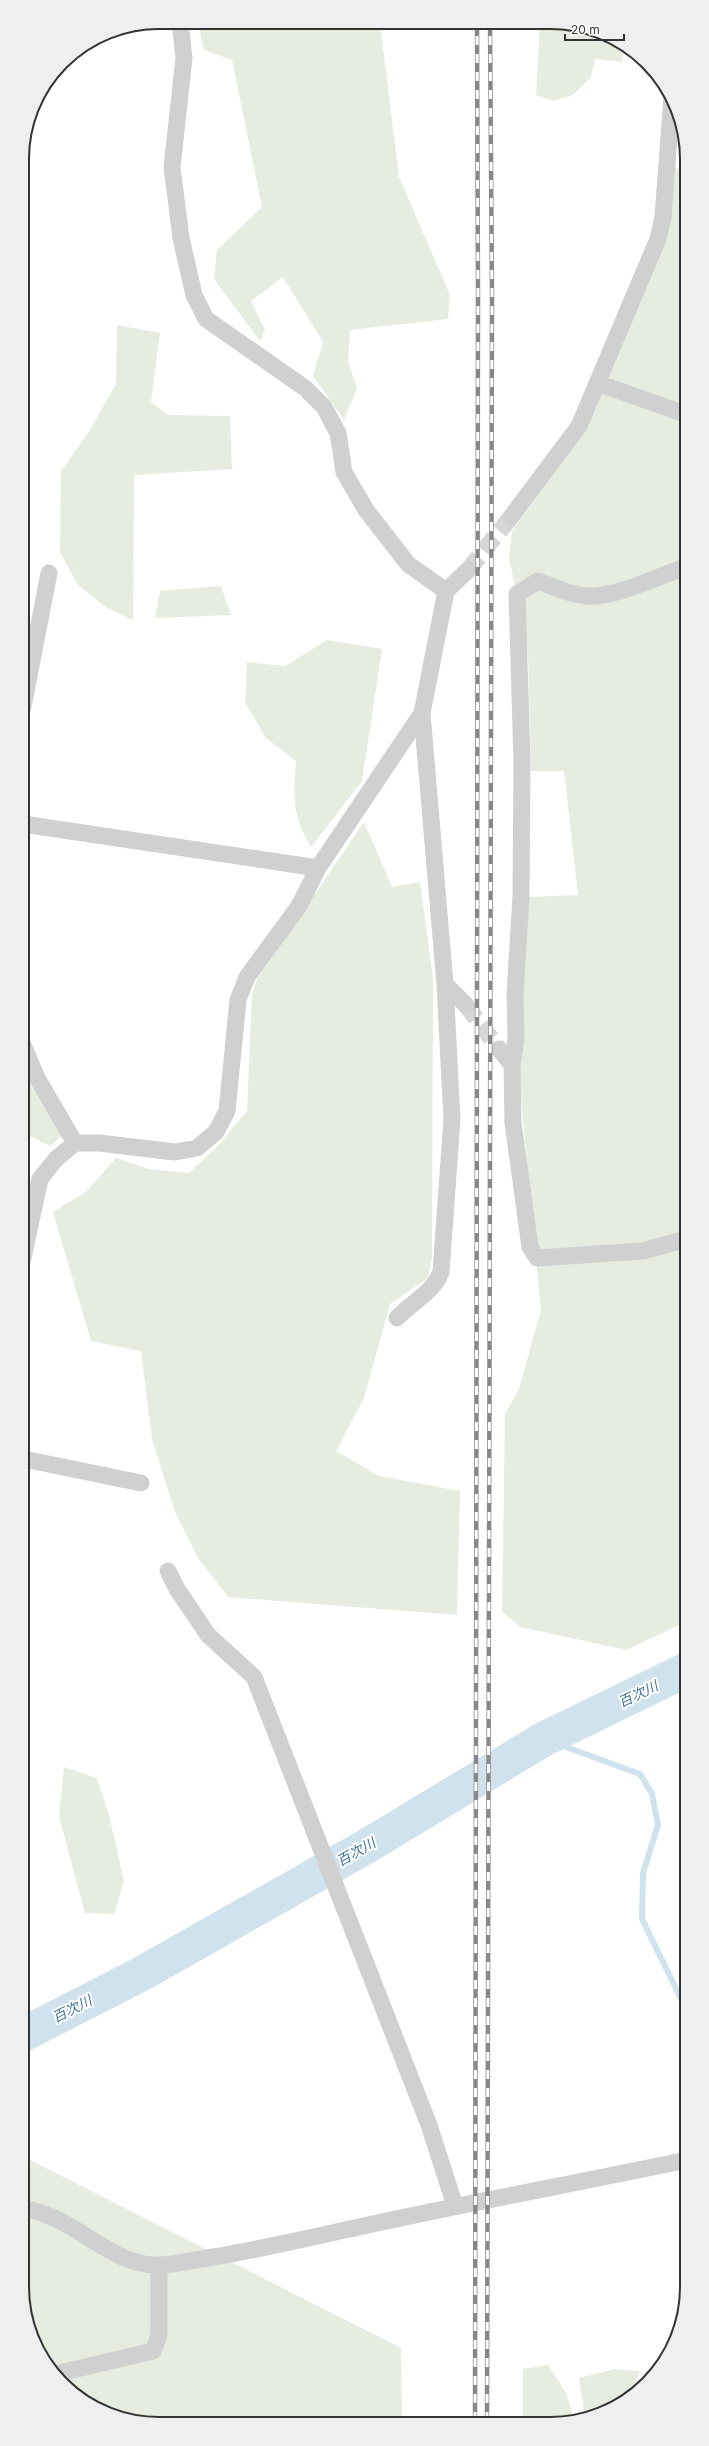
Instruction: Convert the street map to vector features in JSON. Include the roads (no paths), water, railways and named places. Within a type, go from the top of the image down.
[{"type":"street","points":[[181,29],[184,58],[172,167],[181,238],[194,294],[206,319],[305,388],[324,407],[338,433],[344,472],[366,510],[408,564],[446,591]]},
{"type":"street","points":[[511,517],[578,426],[658,240],[663,217],[671,112]]},
{"type":"street","points":[[597,383],[680,412]]},
{"type":"street","points":[[680,569],[626,588],[595,596],[568,593],[538,581],[516,594],[522,762],[521,896],[515,993],[516,1039],[512,1065],[513,1123],[530,1247],[537,1258],[642,1251],[680,1241]]},
{"type":"street","points":[[397,1318],[410,1304],[437,1283],[441,1272],[452,1119],[445,984],[422,713],[446,591],[468,570]]},
{"type":"street","points":[[29,676],[49,572]]},
{"type":"street","points":[[29,1233],[40,1178],[56,1159],[75,1144],[99,1143],[175,1152],[197,1148],[216,1132],[227,1111],[238,1000],[245,983],[299,906],[318,868],[422,713]]},
{"type":"street","points":[[29,825],[318,868]]},
{"type":"street","points":[[445,984],[466,1005]]},
{"type":"street","points":[[499,1049],[512,1065]]},
{"type":"street","points":[[29,1059],[37,1078],[75,1144]]},
{"type":"street","points":[[29,1460],[142,1483]]},
{"type":"street","points":[[168,1571],[177,1590],[208,1635],[254,1677],[318,1845],[429,2125],[455,2206]]},
{"type":"street","points":[[29,2210],[55,2220],[130,2261],[159,2266],[240,2253],[455,2206],[524,2194],[680,2161]]},
{"type":"street","points":[[61,2372],[153,2351],[159,2336],[159,2266]]},
{"type":"waterway","name":"百次川","points":[[29,2031],[141,1974],[367,1846],[544,1739],[680,1673]]},
{"type":"waterway","points":[[544,1739],[640,1774],[652,1794],[658,1825],[643,1873],[642,1919],[680,1997]]},
{"type":"tunnel","points":[[468,570],[511,517]]},
{"type":"tunnel","points":[[466,1005],[499,1049]]},
{"type":"railway","points":[[475,2417],[478,295],[477,29]]},
{"type":"railway","points":[[487,2417],[492,295],[490,29]]}]
